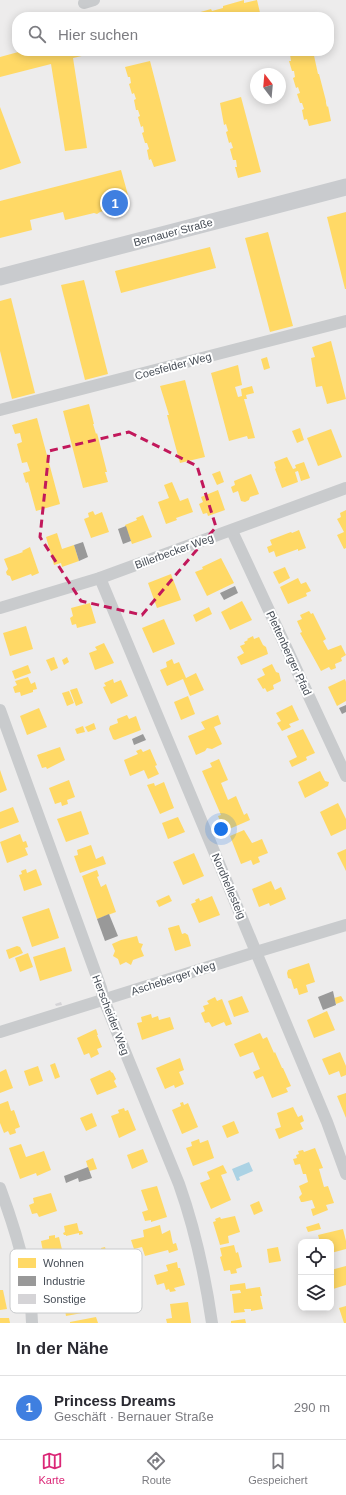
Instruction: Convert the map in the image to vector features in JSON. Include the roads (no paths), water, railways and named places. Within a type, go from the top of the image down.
[{"type":"main road","name":"Bernauer Straße","points":[[0,277],[346,187]]},
{"type":"street","name":"Coesfelder Weg","points":[[0,410],[346,321]]},
{"type":"street","name":"Billerbecker Weg","points":[[0,608],[100,578],[232,531],[346,488]]},
{"type":"street","name":"Plettenberger Pfad","points":[[232,531],[346,776]]},
{"type":"street","name":"Nordhellesteig","points":[[100,578],[256,952],[346,1174]]},
{"type":"street","name":"Herscheider Weg","points":[[0,710],[104,1000],[189,1212],[203,1270],[212,1323]]},
{"type":"street","name":"Ascheberger Weg","points":[[0,1032],[346,925]]},
{"type":"street","points":[[0,1188],[18,1249]]},
{"type":"street","points":[[31,1313],[32,1323]]},
{"type":"water","points":[[249,1162],[253,1171],[239,1177],[240,1180],[237,1181],[232,1169]]},
{"type":"place","name":"Princess Dreams","points":[[115,203]]}]
